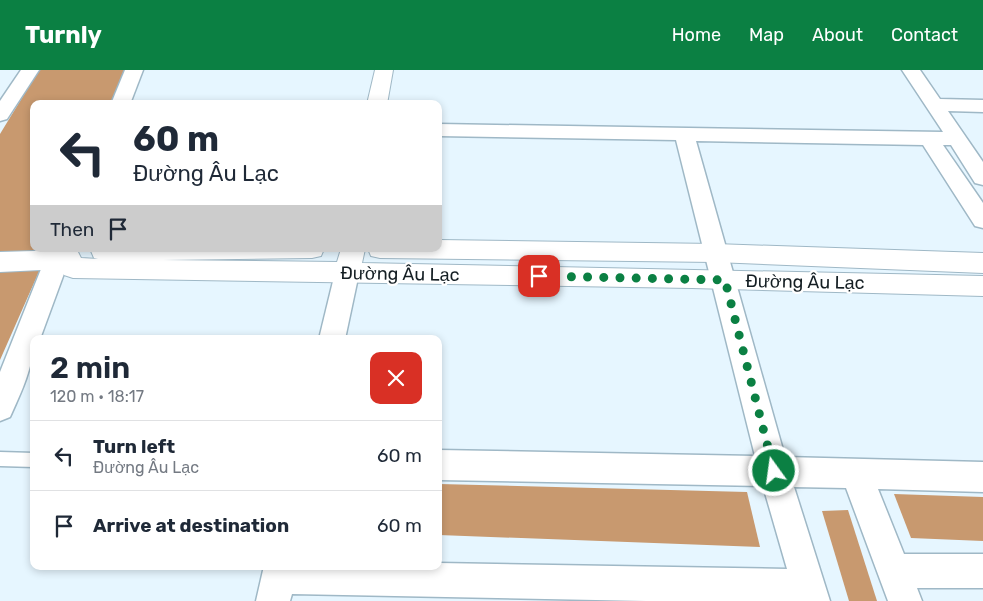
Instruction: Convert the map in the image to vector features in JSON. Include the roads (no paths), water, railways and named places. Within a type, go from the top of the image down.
[{"type":"street","points":[[0,115],[30,70]]},
{"type":"street","points":[[122,100],[134,70]]},
{"type":"street","points":[[378,100],[384,70]]},
{"type":"street","points":[[395,100],[400,70]]},
{"type":"street","points":[[911,70],[982,176]]},
{"type":"street","points":[[934,105],[983,106]]},
{"type":"street","points":[[442,130],[956,139]]},
{"type":"street","points":[[277,581],[812,594],[774,471],[725,280],[714,253],[684,134]]},
{"type":"street","points":[[929,139],[983,220]]},
{"type":"street","name":"Đường Âu Lạc","points":[[442,250],[714,253],[983,263]]},
{"type":"street","points":[[0,262],[56,257],[78,252]]},
{"type":"street","points":[[333,335],[352,252]]},
{"type":"street","points":[[0,408],[56,257]]},
{"type":"street","name":"Đường Âu Lạc","points":[[56,257],[73,268],[983,286]]},
{"type":"street","points":[[442,465],[983,477]]},
{"type":"street","points":[[856,473],[900,586],[983,571]]},
{"type":"lane","points":[[0,459],[30,460]]}]
